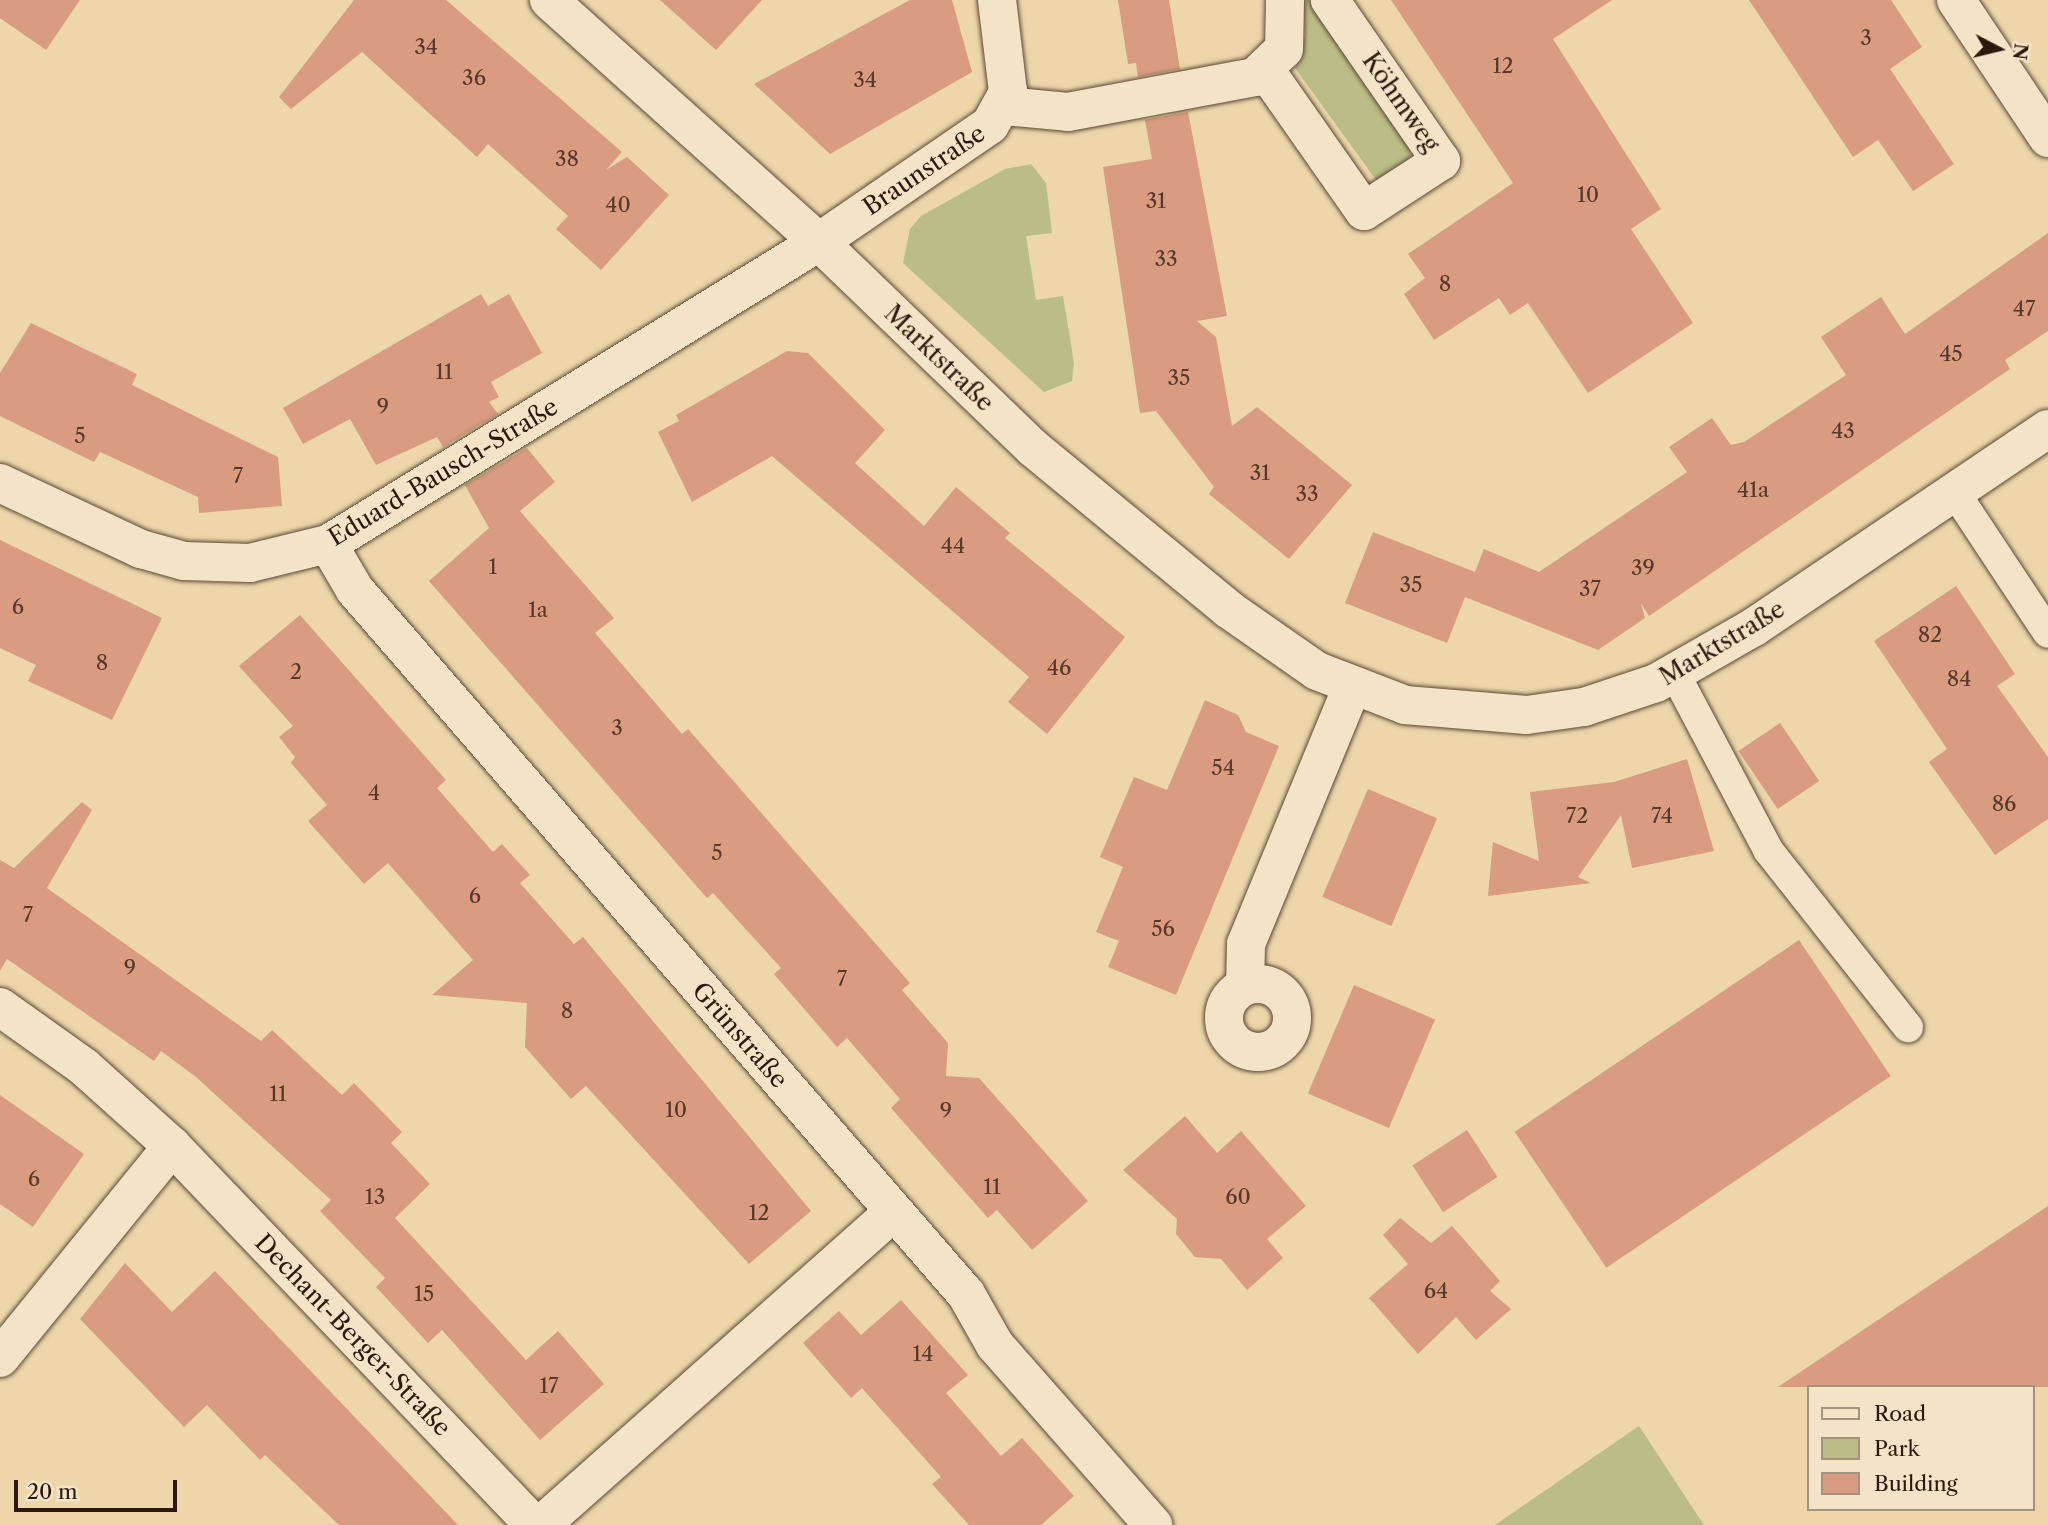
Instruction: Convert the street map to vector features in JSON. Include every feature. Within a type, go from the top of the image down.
[{"type":"street","name":"Marktstraße","points":[[549,0],[819,242],[966,386],[1100,505],[1228,610],[1352,687],[1430,710],[1527,715],[1610,700],[1675,674],[2048,429]]},
{"type":"street","name":"Braunstraße","points":[[819,242],[990,125],[1005,106],[1008,76],[997,0]]},
{"type":"street","points":[[1005,106],[1068,112],[1224,87],[1266,71],[1283,50],[1285,0]]},
{"type":"street","name":"Köhmweg","points":[[1266,71],[1364,211],[1441,161],[1330,0]]},
{"type":"street","points":[[1956,0],[2048,138]]},
{"type":"street","name":"Eduard-Bausch-Straße","points":[[0,483],[141,549],[184,561],[250,563],[328,544],[819,242]]},
{"type":"street","name":"Grünstraße","points":[[328,544],[355,590],[966,1294],[995,1345],[1153,1525]]},
{"type":"street","points":[[1245,986],[1246,944],[1352,687]]},
{"type":"street","name":"Dechant-Berger-Straße","points":[[0,1007],[84,1067],[172,1146],[534,1525]]},
{"type":"street","points":[[0,1358],[172,1146]]},
{"type":"street","points":[[541,1525],[893,1212]]},
{"type":"lane","points":[[1954,491],[2048,633]]},
{"type":"lane","points":[[1675,674],[1768,850],[1909,1027]]},
{"type":"green space","points":[[1303,0],[1314,0],[1411,147],[1409,159],[1379,184],[1295,68],[1305,36]]},
{"type":"green space","points":[[1031,164],[1046,183],[1052,233],[1026,236],[1036,300],[1063,296],[1074,363],[1072,381],[1044,392],[903,263],[910,229],[921,216],[1005,169]]},
{"type":"green space","points":[[1639,1426],[1704,1525],[1495,1525]]},
{"type":"building","points":[[0,0],[80,0],[46,50],[0,18]]},
{"type":"building","points":[[354,0],[446,0],[622,152],[606,170],[627,157],[669,195],[601,270],[556,229],[568,216],[488,144],[477,157],[362,52],[291,109],[279,97]]},
{"type":"building","points":[[660,0],[762,0],[716,50]]},
{"type":"building","points":[[910,0],[952,0],[972,72],[830,154],[754,84]]},
{"type":"building","points":[[1118,0],[1169,0],[1180,69],[1138,77],[1136,63],[1128,64]]},
{"type":"building","points":[[1391,0],[1612,0],[1553,39],[1661,209],[1631,229],[1693,323],[1588,393],[1528,303],[1510,315],[1499,298],[1434,340],[1404,294],[1425,278],[1408,254],[1513,183]]},
{"type":"building","points":[[1749,0],[1891,0],[1922,47],[1890,69],[1954,164],[1913,191],[1878,140],[1853,157]]},
{"type":"building","points":[[1188,112],[1227,316],[1197,321],[1216,337],[1232,426],[1257,407],[1352,485],[1289,559],[1209,494],[1214,487],[1156,411],[1140,413],[1103,167],[1152,159],[1145,120]]},
{"type":"building","points":[[2048,233],[2048,331],[2005,360],[2010,369],[1649,616],[1641,603],[1645,618],[1598,650],[1465,597],[1447,643],[1345,603],[1373,532],[1475,572],[1484,549],[1539,572],[1687,472],[1669,447],[1712,418],[1731,445],[1744,442],[1846,375],[1821,337],[1881,297],[1905,334]]},
{"type":"building","points":[[481,294],[488,306],[509,294],[542,353],[491,382],[499,397],[489,402],[498,414],[443,447],[437,437],[376,465],[350,419],[303,444],[283,408]]},
{"type":"building","points":[[31,323],[137,374],[132,385],[278,457],[282,506],[199,513],[198,497],[100,452],[94,462],[0,416],[0,373]]},
{"type":"building","points":[[787,351],[808,353],[885,430],[855,463],[924,526],[956,487],[1010,533],[1005,538],[1125,637],[1047,734],[1008,702],[1029,677],[772,456],[692,502],[658,432],[679,421],[676,415]]},
{"type":"building","points":[[527,448],[555,482],[520,511],[614,618],[595,633],[682,734],[688,729],[910,983],[902,990],[948,1043],[946,1076],[979,1078],[1088,1201],[1032,1250],[997,1210],[988,1218],[891,1108],[900,1099],[847,1038],[837,1047],[774,974],[781,968],[713,893],[707,898],[429,581],[489,528],[465,485]]},
{"type":"building","points":[[0,540],[162,618],[112,720],[28,681],[36,665],[0,648]]},
{"type":"building","points":[[1956,586],[2015,674],[1997,686],[2048,757],[2048,819],[1995,855],[1929,762],[1947,749],[1874,641]]},
{"type":"building","points":[[300,615],[446,780],[437,788],[493,852],[502,844],[530,875],[520,883],[574,944],[583,937],[811,1211],[749,1264],[586,1086],[571,1099],[525,1047],[527,1003],[432,995],[473,960],[388,863],[364,884],[308,821],[327,805],[291,763],[295,757],[279,737],[293,726],[239,666]]},
{"type":"building","points":[[1205,700],[1238,715],[1246,732],[1279,746],[1176,995],[1108,967],[1119,941],[1096,932],[1123,867],[1100,857],[1134,777],[1167,790]]},
{"type":"building","points":[[1780,723],[1819,781],[1778,809],[1739,751]]},
{"type":"building","points":[[1687,759],[1714,851],[1632,868],[1621,815],[1578,877],[1591,883],[1488,896],[1493,842],[1539,861],[1530,792],[1614,782]]},
{"type":"building","points":[[1368,789],[1437,818],[1391,926],[1322,897]]},
{"type":"building","points":[[82,802],[92,810],[47,888],[261,1041],[272,1030],[342,1095],[354,1083],[402,1132],[391,1143],[430,1184],[395,1218],[526,1360],[558,1331],[604,1384],[540,1440],[442,1330],[428,1343],[376,1287],[385,1278],[320,1211],[331,1200],[196,1077],[161,1051],[154,1061],[7,959],[0,971],[0,860],[14,868]]},
{"type":"building","points":[[1799,940],[1891,1076],[1606,1268],[1515,1132]]},
{"type":"building","points":[[1354,985],[1435,1019],[1389,1128],[1308,1094]]},
{"type":"building","points":[[0,1095],[84,1154],[33,1227],[0,1204]]},
{"type":"building","points":[[1185,1116],[1217,1153],[1241,1131],[1306,1206],[1267,1239],[1283,1258],[1247,1290],[1221,1259],[1195,1257],[1176,1234],[1177,1219],[1123,1170]]},
{"type":"building","points":[[1467,1130],[1497,1177],[1443,1212],[1412,1165]]},
{"type":"building","points":[[2048,1206],[2048,1387],[1778,1387]]},
{"type":"building","points":[[1400,1218],[1431,1243],[1452,1226],[1500,1281],[1490,1291],[1511,1309],[1476,1340],[1456,1317],[1418,1354],[1369,1298],[1408,1264],[1383,1235]]},
{"type":"building","points":[[125,1263],[172,1312],[215,1271],[458,1525],[339,1525],[265,1455],[260,1460],[207,1405],[184,1427],[80,1319]]},
{"type":"building","points":[[901,1300],[968,1375],[946,1393],[1001,1456],[1022,1438],[1074,1496],[1041,1525],[969,1525],[932,1484],[941,1477],[862,1388],[851,1398],[803,1343],[839,1311],[861,1335]]}]
